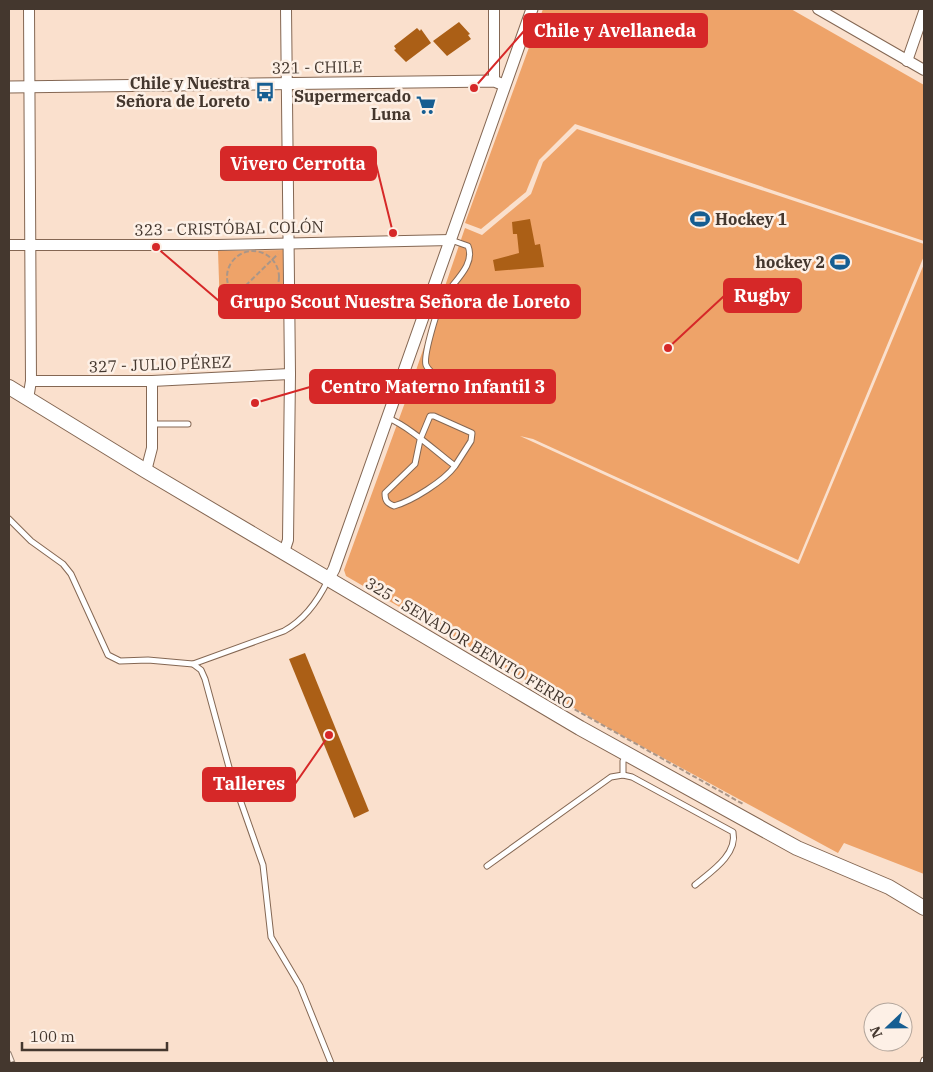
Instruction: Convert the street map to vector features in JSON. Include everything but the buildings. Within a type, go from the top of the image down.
[{"type":"main road","name":"325 - SENADOR BENITO FERRO","points":[[9,387],[328,580],[627,754],[797,848],[889,887],[924,908]]},
{"type":"street","points":[[28,399],[31,381],[29,9]]},
{"type":"street","points":[[284,552],[288,540],[290,374],[286,9]]},
{"type":"street","points":[[494,9],[499,83]]},
{"type":"street","points":[[328,580],[334,569],[451,240],[499,83],[532,9]]},
{"type":"street","points":[[818,9],[924,70]]},
{"type":"street","points":[[907,61],[924,12]]},
{"type":"street","name":"321 - CHILE","points":[[9,88],[286,83],[499,83]]},
{"type":"street","name":"323 - CRISTÓBAL COLÓN","points":[[9,245],[217,245],[451,240]]},
{"type":"street","name":"327 - JULIO PÉREZ","points":[[31,381],[152,381],[290,374]]},
{"type":"street","points":[[146,471],[152,448],[152,381]]},
{"type":"lane","points":[[437,376],[429,370],[425,360],[440,303],[466,267],[470,252],[468,246],[451,240]]},
{"type":"lane","points":[[430,416],[469,431],[472,434],[471,441],[455,466],[444,478],[404,502],[394,506],[388,504],[385,499],[385,493],[415,464],[420,440],[430,416]]},
{"type":"lane","points":[[387,418],[400,423],[455,466]]},
{"type":"lane","points":[[153,424],[188,424]]},
{"type":"lane","points":[[9,519],[31,541],[63,564],[71,574],[108,655],[120,661],[148,660],[193,664],[284,631],[295,625],[312,606],[328,580]]},
{"type":"lane","points":[[193,664],[201,670],[205,679],[230,771],[263,866],[268,925],[271,936],[300,986],[331,1063]]},
{"type":"lane","points":[[623,775],[623,761],[627,754]]},
{"type":"lane","points":[[487,866],[611,777],[623,775],[632,777],[733,832],[733,841],[723,860],[695,885]]},
{"type":"path","points":[[251,251],[265,254],[272,260],[278,277],[272,294],[265,300],[252,303],[235,296],[230,288],[227,275],[235,259],[251,251]]},
{"type":"path","points":[[235,296],[272,260]]},
{"type":"path","points":[[542,691],[751,808]]},
{"type":"shaded area","points":[[543,9],[791,9],[924,85],[924,241],[575,124],[539,160],[526,192],[481,229],[465,223]]},
{"type":"shaded area","points":[[577,129],[924,244],[924,256],[798,560],[533,439],[520,436],[799,564],[924,264],[924,874],[844,843],[838,853],[619,734],[346,576],[344,570],[411,386],[445,401],[412,382],[465,228],[482,235],[531,194],[543,162]]},
{"type":"shaded area","points":[[284,250],[285,309],[220,310],[218,251]]},
{"type":"railway","points":[[9,1053],[13,1063]]},
{"type":"place","name":"Chile y Avellaneda","points":[[474,88]]},
{"type":"place","name":"Chile y Nuestra Señora de Loreto","points":[[265,92]]},
{"type":"place","name":"Supermercado Luna","points":[[426,105]]},
{"type":"place","name":"Hockey 1","points":[[700,219]]},
{"type":"place","name":"Vivero Cerrotta","points":[[393,233]]},
{"type":"place","name":"Grupo Scout Nuestra Señora de Loreto","points":[[156,247]]},
{"type":"place","name":"hockey 2","points":[[840,262]]},
{"type":"place","name":"Rugby","points":[[668,348]]},
{"type":"place","name":"Centro Materno Infantil 3","points":[[255,403]]},
{"type":"place","name":"Talleres","points":[[329,735]]}]
